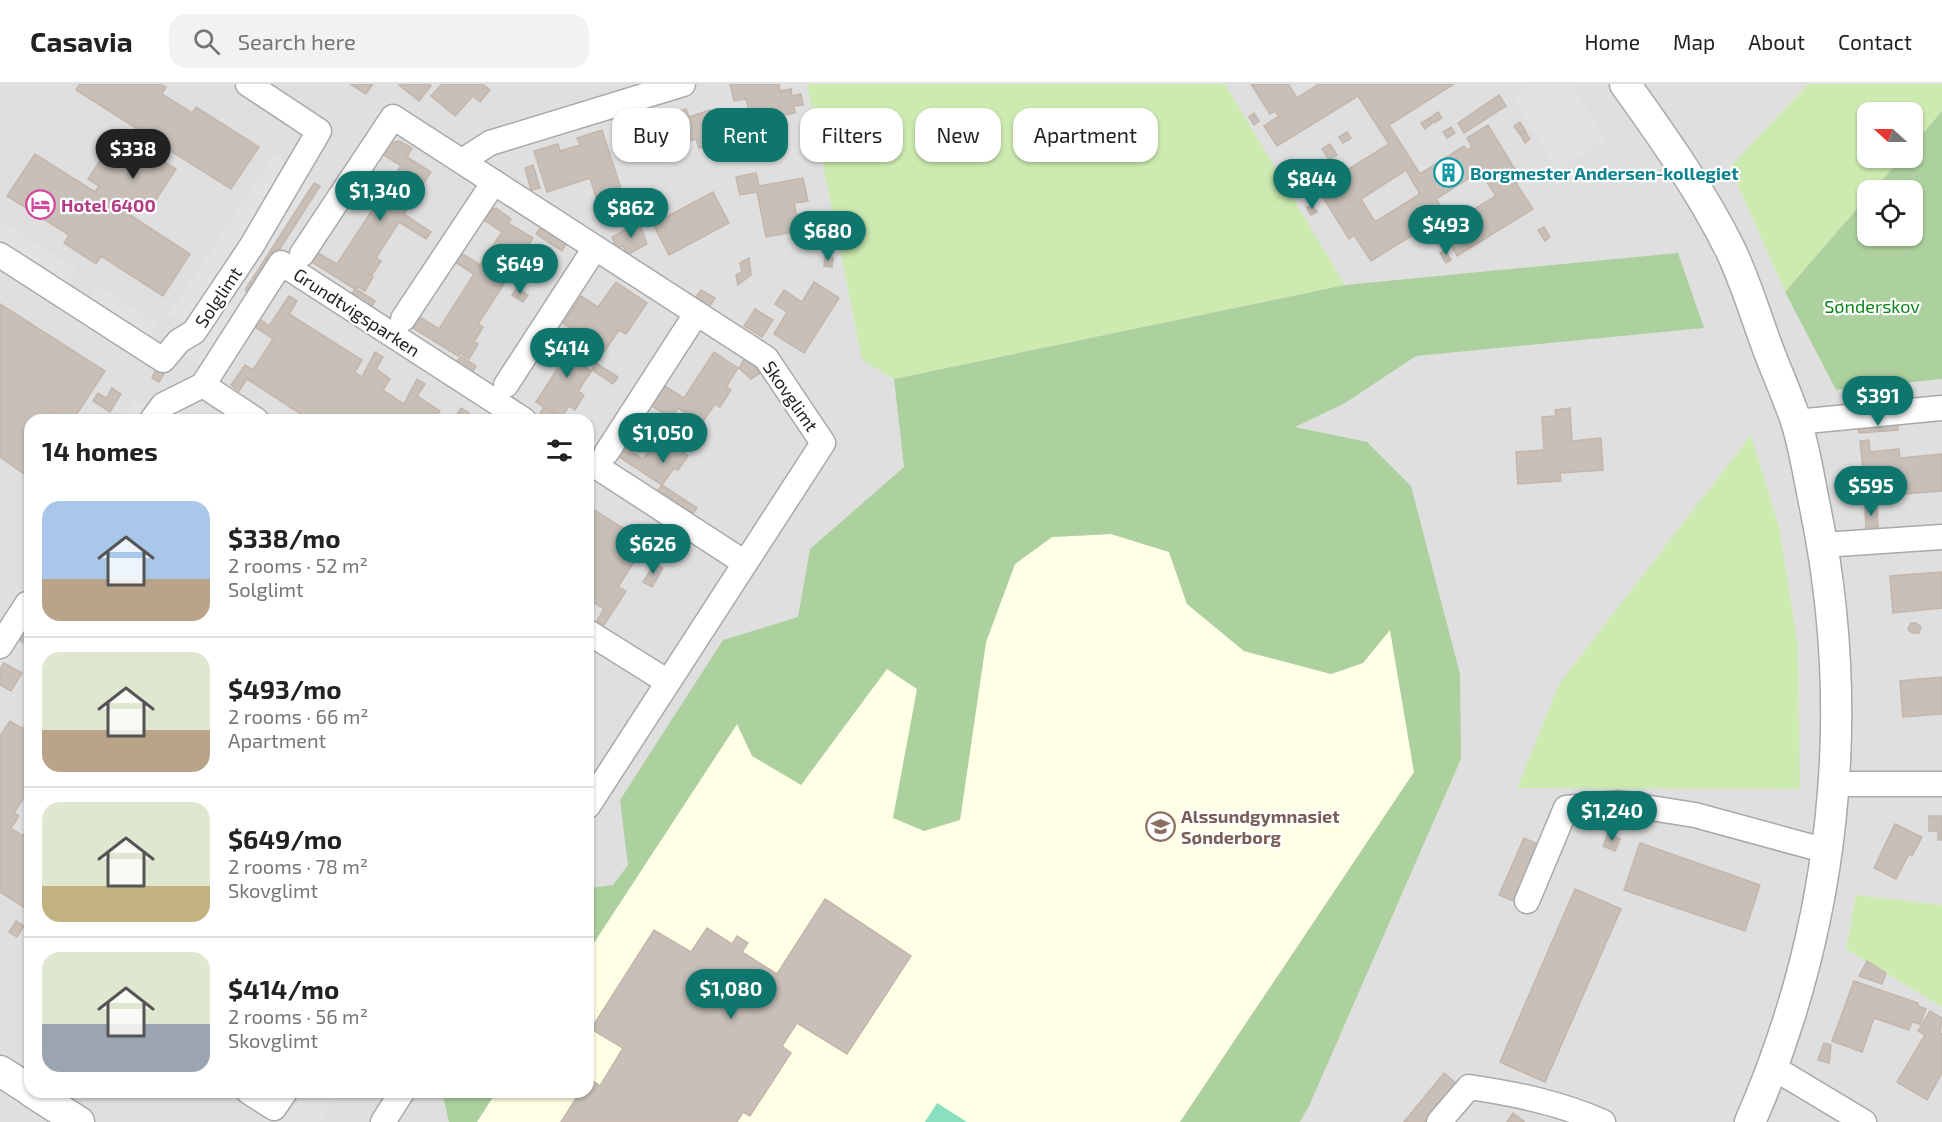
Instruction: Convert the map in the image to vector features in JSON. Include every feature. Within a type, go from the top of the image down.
[{"type":"street","name":"Solglimt","points":[[0,255],[163,360],[178,341],[194,332],[251,247],[319,131],[248,84]]},
{"type":"street","points":[[462,161],[490,143],[683,84]]},
{"type":"street","points":[[1625,84],[1673,151],[1731,252],[1796,422],[1823,545],[1836,661],[1836,784],[1827,852],[1805,967],[1774,1068],[1750,1122]]},
{"type":"street","name":"Skovglimt","points":[[302,254],[387,113],[766,358],[823,443],[745,563]]},
{"type":"street","points":[[403,319],[494,182]]},
{"type":"street","points":[[506,385],[595,248]]},
{"type":"street","name":"Grundtvigsparken","points":[[203,385],[281,263],[515,414]]},
{"type":"street","points":[[594,795],[745,563],[597,457],[696,314]]},
{"type":"street","points":[[156,414],[163,405],[203,385],[247,414]]},
{"type":"street","points":[[1796,422],[1942,408]]},
{"type":"street","points":[[1823,545],[1942,537]]},
{"type":"street","points":[[0,646],[24,610]]},
{"type":"street","points":[[594,636],[668,682]]},
{"type":"street","points":[[1836,784],[1942,784]]},
{"type":"street","points":[[1527,901],[1566,808],[1619,803],[1695,815],[1827,852]]},
{"type":"street","points":[[1774,1068],[1864,1122]]},
{"type":"street","points":[[0,1071],[24,1086]]},
{"type":"street","points":[[1439,1122],[1469,1088],[1526,1096],[1579,1111],[1603,1122]]},
{"type":"street","points":[[42,1098],[79,1122]]},
{"type":"street","points":[[258,1098],[274,1108],[281,1098]]},
{"type":"street","points":[[383,1122],[398,1098]]},
{"type":"shaded area","points":[[0,84],[1808,84],[1730,167],[1785,292],[1836,390],[1942,379],[1942,905],[1856,895],[1846,949],[1942,1007],[1942,1122],[0,1122]]},
{"type":"shaded area","points":[[1523,84],[1571,84],[1606,139],[1558,170],[1513,98],[1526,90]]},
{"type":"shaded area","points":[[274,155],[320,186],[201,367],[167,345],[182,323],[169,314]]},
{"type":"shaded area","points":[[0,221],[77,269],[66,287],[0,245]]},
{"type":"shaded area","points":[[97,286],[157,324],[147,340],[88,301]]},
{"type":"shaded area","points":[[134,399],[153,411],[151,414],[125,414]]},
{"type":"shaded area","name":"Alssundgymnasiet Sønderborg","points":[[1111,534],[1169,552],[1187,604],[1244,651],[1331,674],[1363,663],[1390,629],[1414,772],[1180,1122],[477,1122],[492,1098],[594,1098],[594,943],[737,724],[801,785],[887,668],[917,689],[894,818],[960,820],[986,642],[1015,564],[1052,537]]},
{"type":"shaded area","points":[[279,1098],[335,1098],[320,1122],[264,1122]]},
{"type":"green space","points":[[807,84],[1225,84],[1345,285],[894,379],[862,360],[823,162],[903,162],[903,108],[812,108]]},
{"type":"green space","points":[[1808,84],[1942,84],[1942,111],[1923,133],[1923,102],[1857,102],[1857,168],[1893,168],[1882,180],[1857,180],[1857,209],[1785,292],[1730,167]]},
{"type":"green space","name":"Sønderskov","points":[[1942,111],[1942,379],[1836,390],[1785,292],[1857,209],[1857,246],[1923,246],[1923,180],[1882,180],[1893,168],[1923,168],[1923,133]]},
{"type":"green space","points":[[1678,253],[1704,328],[1416,356],[1345,403],[1295,427],[1367,442],[1411,486],[1460,674],[1461,759],[1300,1122],[1180,1122],[1414,772],[1390,630],[1363,663],[1331,674],[1244,651],[1187,604],[1169,552],[1111,534],[1052,537],[1015,564],[986,642],[960,820],[924,831],[893,818],[917,689],[887,669],[801,785],[752,756],[737,724],[594,943],[594,887],[613,885],[628,865],[620,800],[723,640],[798,617],[810,549],[904,467],[894,379],[1345,285]]},
{"type":"green space","points":[[1751,435],[1779,527],[1798,647],[1800,789],[1517,788],[1559,684]]},
{"type":"green space","points":[[1856,895],[1942,905],[1942,1007],[1846,949]]},
{"type":"green space","points":[[443,1098],[492,1098],[477,1122],[449,1122]]},
{"type":"green space","points":[[937,1103],[967,1122],[925,1122]]},
{"type":"building","points":[[80,84],[160,84],[166,87],[162,94],[192,113],[196,107],[259,147],[231,189],[171,151],[164,162],[176,169],[150,209],[138,202],[130,215],[190,254],[163,296],[101,256],[96,264],[64,243],[69,235],[7,196],[35,154],[95,192],[99,186],[88,179],[118,133],[129,140],[136,128],[76,90]]},
{"type":"building","points":[[350,84],[373,84],[366,94]]},
{"type":"building","points":[[429,84],[431,86],[419,101],[399,85]]},
{"type":"building","points":[[442,84],[482,84],[490,90],[480,102],[473,96],[455,116],[431,96]]},
{"type":"building","points":[[730,84],[779,84],[780,91],[791,89],[792,96],[801,94],[803,105],[794,106],[795,113],[788,114],[788,108],[749,108],[746,99],[734,101]]},
{"type":"building","name":"Borgmester Andersen-kollegiet","points":[[1251,84],[1288,84],[1297,98],[1319,84],[1454,84],[1389,125],[1420,174],[1464,146],[1467,150],[1472,147],[1467,138],[1488,125],[1521,179],[1516,183],[1533,209],[1457,256],[1437,220],[1371,261],[1354,235],[1349,239],[1315,185],[1337,171],[1342,179],[1347,176],[1344,172],[1389,144],[1358,96],[1277,146],[1264,126],[1279,116],[1275,111],[1270,114]],"holes":[[[1406,170],[1420,194],[1375,222],[1361,199]],[[1480,171],[1496,196],[1451,223],[1436,199]]]},
{"type":"building","points":[[1499,95],[1506,106],[1464,133],[1458,123]]},
{"type":"building","points":[[1438,112],[1442,118],[1434,123],[1430,118]]},
{"type":"building","points":[[702,113],[702,147],[699,148],[696,139],[690,141],[690,117]]},
{"type":"building","points":[[1254,113],[1259,121],[1254,125],[1249,117]]},
{"type":"building","points":[[1429,118],[1432,123],[1425,129],[1421,123]]},
{"type":"building","points":[[1520,122],[1525,130],[1519,134],[1514,126]]},
{"type":"building","points":[[1451,127],[1455,133],[1447,138],[1443,132]]},
{"type":"building","points":[[602,130],[622,192],[597,200],[590,178],[547,192],[534,151],[558,144],[560,151],[580,145],[577,138]]},
{"type":"building","points":[[1525,131],[1530,139],[1525,143],[1520,134]]},
{"type":"building","points":[[1347,132],[1351,138],[1343,143],[1339,137]]},
{"type":"building","points":[[399,141],[412,148],[407,157],[431,172],[420,189],[424,192],[415,207],[410,204],[404,214],[431,232],[426,239],[399,222],[376,258],[381,261],[372,275],[367,273],[373,277],[365,291],[358,287],[356,289],[375,301],[370,309],[351,296],[355,289],[312,262],[318,253],[337,264],[373,209],[354,196],[366,177],[385,190],[401,166],[381,153],[388,143]]},
{"type":"building","points":[[1330,144],[1337,155],[1329,160],[1322,149]]},
{"type":"building","points":[[533,165],[540,188],[531,190],[525,168]]},
{"type":"building","points":[[756,173],[759,186],[803,178],[808,201],[794,203],[800,231],[766,237],[757,192],[740,195],[736,177]]},
{"type":"building","points":[[314,183],[320,186],[251,294],[245,290]]},
{"type":"building","points":[[713,192],[729,223],[669,255],[653,224]]},
{"type":"building","points":[[1312,204],[1317,212],[1311,215],[1307,208]]},
{"type":"building","points":[[496,208],[511,219],[508,223],[533,238],[522,255],[527,259],[518,273],[513,270],[478,324],[483,327],[474,342],[478,344],[469,359],[460,353],[458,356],[413,328],[420,317],[439,329],[474,274],[455,262],[461,253],[480,265],[502,232],[484,220],[491,210]]},
{"type":"building","points":[[639,222],[647,244],[627,255],[623,246],[617,248],[612,237]]},
{"type":"building","points":[[541,227],[566,244],[562,251],[536,234]]},
{"type":"building","points":[[1544,227],[1550,237],[1545,241],[1538,230]]},
{"type":"building","points":[[1445,250],[1451,260],[1446,263],[1440,253]]},
{"type":"building","points":[[825,257],[833,258],[832,267],[824,266]]},
{"type":"building","points":[[749,258],[751,275],[738,285],[736,275],[742,271],[740,263]]},
{"type":"building","points":[[616,282],[647,303],[626,334],[619,330],[604,352],[563,323],[581,296],[598,307]]},
{"type":"building","points":[[814,282],[839,298],[804,353],[774,334],[787,312],[775,304],[784,290],[802,302]]},
{"type":"building","points":[[517,288],[528,295],[523,302],[512,295]]},
{"type":"building","points":[[701,290],[715,298],[709,307],[695,298]]},
{"type":"building","points":[[289,296],[297,301],[289,314],[362,360],[355,372],[362,377],[375,352],[383,357],[376,369],[390,379],[383,390],[404,404],[417,379],[425,384],[417,396],[440,411],[438,414],[301,414],[247,379],[239,391],[231,385],[245,365],[253,370],[273,339],[255,327],[260,319],[269,326]]},
{"type":"building","points":[[0,304],[105,371],[77,414],[55,412],[54,414],[24,414],[24,474],[0,457]]},
{"type":"building","points":[[755,309],[773,320],[762,337],[744,326]]},
{"type":"building","points":[[553,335],[573,348],[568,355],[591,371],[596,363],[618,377],[613,384],[592,370],[578,391],[584,395],[575,410],[569,406],[564,414],[555,414],[536,402],[560,365],[542,353]]},
{"type":"building","points":[[714,352],[738,368],[726,387],[731,390],[720,407],[715,404],[702,423],[678,408],[671,418],[652,406],[665,386],[684,398]]},
{"type":"building","points":[[461,356],[476,366],[471,374],[455,364]]},
{"type":"building","points":[[745,358],[755,365],[760,373],[751,379],[739,368]]},
{"type":"building","points":[[156,370],[164,374],[159,382],[152,378]]},
{"type":"building","points":[[112,388],[121,394],[116,402],[107,397]]},
{"type":"building","points":[[98,393],[115,404],[110,412],[93,401]]},
{"type":"building","points":[[544,407],[555,414],[540,414]]},
{"type":"building","points":[[461,408],[469,413],[468,414],[457,414]]},
{"type":"building","points":[[1570,408],[1572,441],[1601,438],[1603,470],[1560,473],[1561,481],[1518,484],[1516,452],[1544,450],[1542,417],[1556,416],[1555,410]]},
{"type":"building","points":[[1897,421],[1898,430],[1859,433],[1858,425]]},
{"type":"building","points":[[665,426],[690,443],[684,453],[688,456],[678,470],[674,468],[662,485],[618,456],[625,447],[643,459]]},
{"type":"building","points":[[1869,440],[1870,452],[1899,449],[1900,458],[1942,454],[1942,491],[1902,494],[1901,486],[1865,489],[1860,441]]},
{"type":"building","points":[[662,485],[697,508],[691,516],[656,493]]},
{"type":"building","points":[[1865,506],[1877,506],[1878,527],[1866,528]]},
{"type":"building","points":[[594,510],[646,543],[654,531],[661,536],[649,555],[641,551],[618,587],[626,591],[604,625],[597,621],[604,609],[594,603]]},
{"type":"building","points":[[655,563],[663,568],[652,587],[643,582]]},
{"type":"building","points":[[1942,572],[1942,608],[1893,613],[1890,576]]},
{"type":"building","points":[[1911,623],[1916,623],[1921,627],[1919,633],[1912,633],[1908,629]]},
{"type":"building","points":[[24,630],[24,643],[18,639]]},
{"type":"building","points":[[4,663],[22,673],[11,691],[0,685],[0,669]]},
{"type":"building","points":[[1942,677],[1942,714],[1903,717],[1900,681]]},
{"type":"building","points":[[10,721],[23,729],[24,797],[14,813],[19,816],[11,828],[23,836],[24,834],[24,907],[0,892],[0,736]]},
{"type":"building","points":[[1929,816],[1942,816],[1942,840],[1938,840],[1938,831],[1929,831]]},
{"type":"building","points":[[1895,824],[1922,837],[1912,856],[1909,854],[1896,879],[1874,868]]},
{"type":"building","points":[[1608,834],[1620,839],[1615,851],[1603,846]]},
{"type":"building","points":[[1524,838],[1541,846],[1516,902],[1499,895]]},
{"type":"building","points":[[1640,843],[1760,885],[1745,931],[1624,890]]},
{"type":"building","points":[[1575,889],[1621,909],[1545,1082],[1500,1062]]},
{"type":"building","points":[[825,899],[911,956],[847,1054],[797,1023],[782,1046],[791,1053],[750,1116],[743,1112],[737,1122],[561,1122],[576,1098],[594,1098],[594,1082],[600,1086],[623,1048],[594,1031],[594,1024],[654,930],[691,952],[707,928],[732,944],[737,936],[748,943],[742,952],[777,974]]},
{"type":"building","points":[[16,921],[24,926],[17,937],[9,932]]},
{"type":"building","points":[[1867,961],[1886,973],[1882,984],[1859,976]]},
{"type":"building","points":[[1854,981],[1918,1003],[1918,1006],[1926,1009],[1920,1024],[1912,1022],[1909,1030],[1874,1018],[1862,1052],[1832,1041]]},
{"type":"building","points":[[1930,1011],[1942,1018],[1940,1033],[1942,1034],[1942,1073],[1927,1100],[1897,1082],[1925,1035],[1918,1031]]},
{"type":"building","points":[[1824,1043],[1831,1045],[1829,1063],[1818,1060]]},
{"type":"building","points":[[1444,1073],[1459,1086],[1430,1122],[1404,1122]]},
{"type":"building","points":[[1513,1113],[1524,1121],[1507,1122]]},
{"type":"place","name":"Borgmester Andersen-kollegiet","points":[[1449,173]]},
{"type":"place","name":"Hotel 6400","points":[[40,205]]},
{"type":"place","name":"Alssundgymnasiet Sønderborg","points":[[1160,826]]}]
